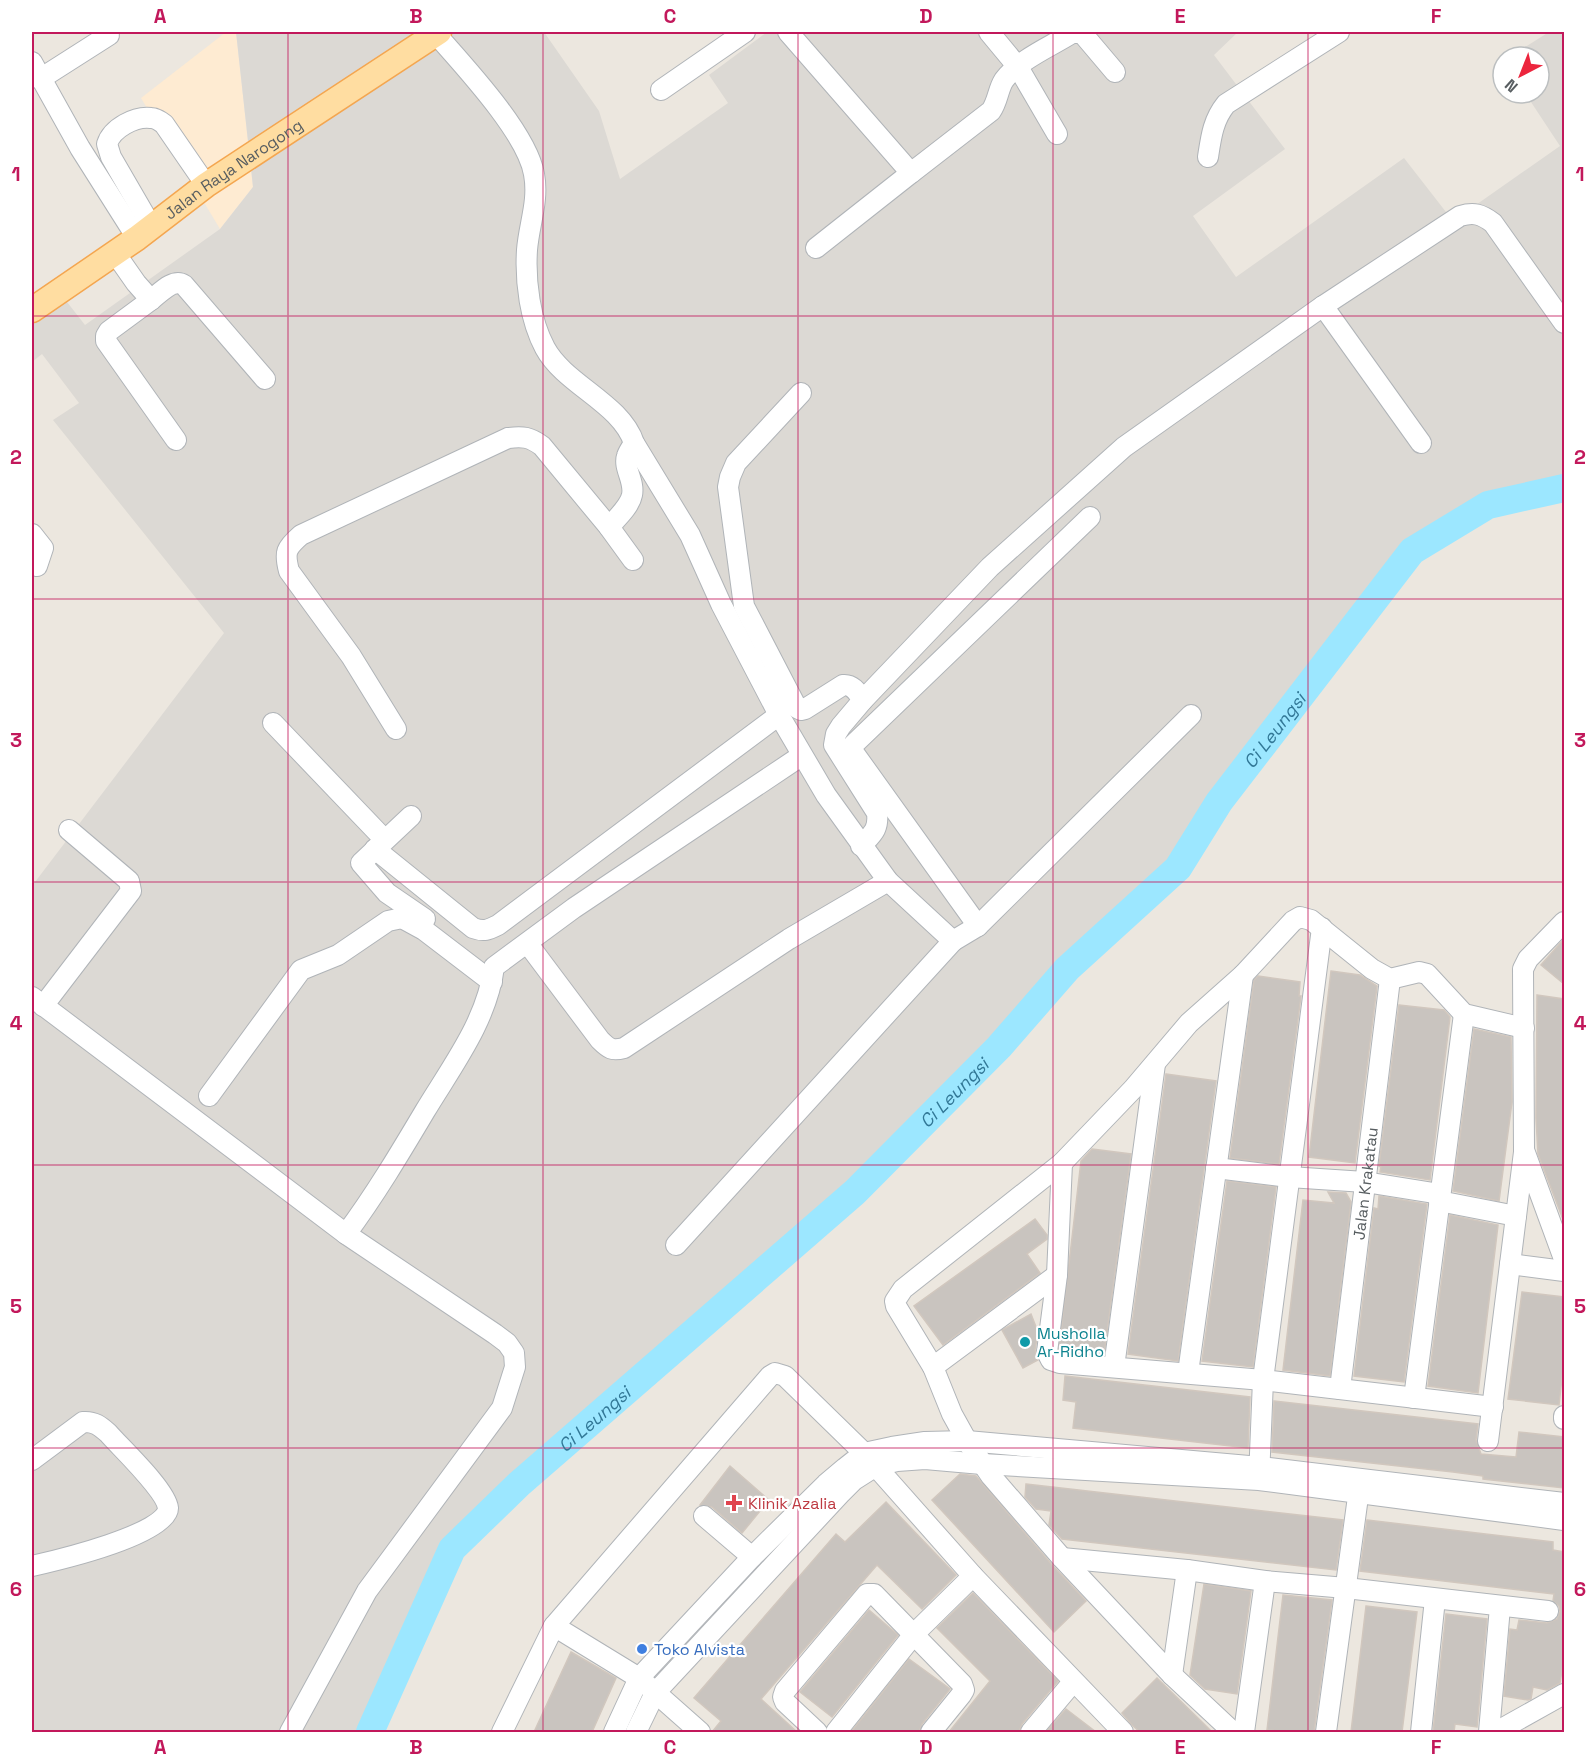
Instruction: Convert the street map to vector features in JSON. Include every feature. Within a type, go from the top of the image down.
[{"type":"main road","name":"Jalan Raya Narogong","points":[[32,310],[115,254],[206,185],[437,33]]},
{"type":"street","points":[[661,90],[745,32]]},
{"type":"street","points":[[788,32],[910,173]]},
{"type":"street","points":[[989,32],[1018,67],[1057,134]]},
{"type":"street","points":[[816,248],[991,111],[997,103],[1004,81],[1018,67],[1077,32],[1086,36],[1114,72]]},
{"type":"street","points":[[1208,157],[1214,124],[1226,104],[1339,32]]},
{"type":"street","points":[[437,33],[510,125],[529,157],[536,190],[535,210],[527,250],[529,294],[545,349],[566,373],[630,432],[634,443],[690,535],[722,604],[801,756],[861,846],[888,881],[953,941]]},
{"type":"street","points":[[109,35],[36,71],[144,232]]},
{"type":"street","points":[[144,232],[107,144],[115,130],[140,118],[154,118],[164,124],[206,185]]},
{"type":"street","points":[[861,846],[878,824],[877,813],[834,745],[836,734],[841,726],[990,567],[1124,447],[1323,306],[1460,216],[1473,212],[1483,215],[1493,223],[1564,323]]},
{"type":"street","points":[[115,254],[151,300]]},
{"type":"street","points":[[176,440],[106,341],[109,331],[174,283],[179,282],[184,285],[265,379]]},
{"type":"street","points":[[1323,306],[1421,443]]},
{"type":"street","points":[[801,393],[736,463],[730,477],[728,488],[744,606],[797,708],[805,709],[848,684],[863,700]]},
{"type":"street","points":[[396,729],[351,656],[289,571],[285,557],[290,545],[301,535],[508,438],[519,436],[530,437],[542,446],[609,527],[633,560]]},
{"type":"street","points":[[609,527],[630,501],[632,480],[626,462],[634,443]]},
{"type":"street","points":[[978,926],[854,753],[853,745],[1090,517]]},
{"type":"street","points":[[32,534],[43,548],[37,566]]},
{"type":"street","points":[[990,567],[1014,589]]},
{"type":"street","points":[[273,723],[380,844],[473,928],[487,931],[779,715]]},
{"type":"street","points":[[676,1245],[953,941],[978,926],[1191,715]]},
{"type":"street","points":[[346,1234],[370,1201],[470,1037],[493,975],[528,944],[574,909],[801,756]]},
{"type":"street","points":[[411,816],[362,860],[361,865],[387,893],[493,975]]},
{"type":"street","points":[[69,830],[129,881],[131,891],[37,1002],[346,1234],[495,1334],[507,1343],[514,1353],[515,1367],[502,1408],[367,1591],[291,1732]]},
{"type":"street","points":[[528,944],[600,1040],[608,1048],[615,1050],[624,1048],[789,939],[888,881]]},
{"type":"street","points":[[1233,1732],[1172,1675],[1062,1558],[982,1464],[952,1414],[933,1367],[896,1306],[895,1300],[898,1295],[1062,1164],[1155,1064],[1189,1023],[1243,975],[1293,921],[1300,917],[1322,928],[1372,969],[1390,979],[1419,972],[1427,974],[1464,1014],[1524,1028]]},
{"type":"street","points":[[209,1096],[301,970],[338,955],[388,921],[402,918],[493,975]]},
{"type":"street","points":[[1488,1442],[1524,1150],[1524,965],[1564,922]]},
{"type":"street","points":[[1259,1473],[1263,1380],[1322,928]]},
{"type":"street","points":[[1188,1373],[1243,975]]},
{"type":"street","name":"Jalan Krakatau","points":[[1340,1389],[1390,979]]},
{"type":"street","points":[[1414,1398],[1464,1014]]},
{"type":"street","points":[[1114,1367],[1155,1064]]},
{"type":"street","points":[[1524,1150],[1564,1259]]},
{"type":"street","points":[[1062,1164],[1057,1275],[1047,1353],[1051,1360],[1060,1363],[1263,1380],[1492,1407]]},
{"type":"street","points":[[1216,1168],[1289,1177],[1365,1182],[1516,1216]]},
{"type":"street","points":[[1510,1264],[1564,1271]]},
{"type":"street","points":[[933,1367],[1057,1275]]},
{"type":"street","points":[[502,1732],[554,1626],[775,1373],[785,1376],[870,1460],[973,1576],[1123,1732]]},
{"type":"street","points":[[32,1460],[83,1422],[90,1422],[100,1426],[108,1433],[162,1493],[168,1507],[167,1514],[161,1522],[141,1533],[52,1562],[32,1566]]},
{"type":"street","points":[[614,1732],[639,1678],[752,1557],[826,1484],[891,1447],[925,1442],[967,1441],[1359,1486],[1564,1520]]},
{"type":"street","points":[[870,1460],[925,1459],[982,1464],[1259,1473]]},
{"type":"street","points":[[636,1732],[655,1693],[854,1480],[870,1460]]},
{"type":"street","points":[[1359,1486],[1564,1503]]},
{"type":"street","points":[[1326,1732],[1359,1486]]},
{"type":"street","points":[[704,1516],[752,1557]]},
{"type":"street","points":[[1062,1558],[1548,1611]]},
{"type":"street","points":[[1172,1675],[1187,1570]]},
{"type":"street","points":[[836,1732],[915,1633],[973,1576]]},
{"type":"street","points":[[1244,1732],[1265,1581]]},
{"type":"street","points":[[817,1732],[785,1702],[783,1697],[862,1597],[867,1594],[874,1594],[962,1683],[964,1690],[932,1732]]},
{"type":"street","points":[[1421,1732],[1435,1599]]},
{"type":"street","points":[[1489,1732],[1500,1607]]},
{"type":"street","points":[[554,1626],[639,1678],[699,1732]]},
{"type":"street","points":[[1031,1732],[1073,1682]]},
{"type":"street","points":[[1496,1732],[1564,1694]]},
{"type":"shaded area","points":[[226,32],[236,32],[253,187],[220,229],[141,98]]},
{"type":"shaded area","points":[[236,32],[544,32],[599,111],[620,179],[728,103],[709,75],[767,32],[1238,32],[1214,55],[1285,149],[1193,216],[1236,277],[1404,158],[1453,221],[1560,146],[1533,105],[1551,105],[1551,45],[1528,45],[1549,32],[1564,32],[1564,488],[1488,505],[1412,551],[1312,682],[1178,868],[1067,969],[910,1137],[739,1293],[519,1484],[452,1549],[370,1732],[32,1732],[32,886],[224,633],[53,420],[79,403],[42,354],[32,362],[32,312],[60,293],[85,325],[220,229],[253,187]]},
{"type":"building","points":[[1564,939],[1564,984],[1541,965]]},
{"type":"building","points":[[1331,971],[1360,975],[1377,986],[1355,1163],[1309,1157]]},
{"type":"building","points":[[1258,976],[1300,982],[1299,996],[1301,996],[1279,1164],[1230,1158],[1254,980]]},
{"type":"building","points":[[1537,995],[1564,999],[1564,1222],[1538,1154]]},
{"type":"building","points":[[1399,1005],[1444,1010],[1450,1017],[1430,1180],[1380,1172]]},
{"type":"building","points":[[1474,1029],[1511,1037],[1512,1102],[1499,1201],[1453,1191]]},
{"type":"building","points":[[1166,1074],[1216,1081],[1178,1361],[1128,1354]]},
{"type":"building","points":[[1092,1149],[1131,1154],[1104,1354],[1068,1349],[1068,1345],[1059,1349],[1081,1161]]},
{"type":"building","points":[[1227,1181],[1276,1187],[1253,1367],[1202,1361]]},
{"type":"building","points":[[1328,1192],[1346,1193],[1351,1202],[1330,1376],[1283,1370],[1303,1200],[1334,1203]]},
{"type":"building","points":[[1379,1196],[1427,1204],[1404,1382],[1354,1376],[1374,1208],[1378,1209]]},
{"type":"building","points":[[1450,1215],[1498,1225],[1478,1393],[1428,1386]]},
{"type":"building","points":[[1035,1219],[1047,1235],[1047,1239],[1027,1254],[1040,1273],[943,1345],[914,1306]]},
{"type":"building","points":[[1522,1292],[1564,1297],[1564,1360],[1559,1405],[1508,1399]]},
{"type":"building","name":"Musholla Ar-Ridho","points":[[1031,1314],[1038,1332],[1035,1350],[1038,1360],[1023,1368],[1002,1330]]},
{"type":"building","points":[[1065,1376],[1250,1397],[1248,1448],[1073,1428],[1076,1402],[1063,1400]]},
{"type":"building","points":[[1274,1401],[1478,1424],[1476,1440],[1481,1454],[1516,1457],[1519,1432],[1564,1437],[1564,1488],[1483,1479],[1483,1476],[1453,1472],[1272,1452]]},
{"type":"building","name":"Klinik Azalia","points":[[730,1466],[769,1500],[742,1533],[712,1507],[700,1505]]},
{"type":"building","points":[[960,1474],[976,1476],[1086,1601],[1054,1632],[932,1500]]},
{"type":"building","points":[[1026,1484],[1343,1520],[1336,1570],[1062,1539],[1049,1525],[1051,1511],[1036,1509],[1025,1497]]},
{"type":"building","points":[[886,1502],[956,1575],[922,1609],[877,1565],[761,1699],[797,1732],[712,1732],[721,1721],[694,1698],[836,1534],[845,1542]]},
{"type":"building","points":[[1367,1520],[1553,1542],[1553,1550],[1564,1552],[1564,1658],[1560,1683],[1547,1690],[1533,1687],[1531,1699],[1528,1700],[1504,1696],[1510,1629],[1517,1630],[1519,1620],[1547,1623],[1557,1619],[1560,1612],[1559,1606],[1553,1601],[1554,1594],[1360,1571]]},
{"type":"building","points":[[1204,1584],[1251,1591],[1237,1694],[1205,1689],[1190,1675]]},
{"type":"building","points":[[973,1593],[1058,1681],[1022,1724],[1019,1732],[949,1732],[990,1681],[937,1628]]},
{"type":"building","points":[[1283,1595],[1332,1600],[1314,1732],[1267,1730]]},
{"type":"building","points":[[1366,1606],[1417,1612],[1402,1732],[1351,1732]]},
{"type":"building","points":[[869,1610],[898,1635],[832,1717],[800,1692]]},
{"type":"building","points":[[1446,1614],[1487,1619],[1477,1727],[1455,1724],[1454,1732],[1433,1732]]},
{"type":"building","points":[[571,1652],[616,1678],[592,1732],[534,1732]]},
{"type":"building","points":[[909,1659],[950,1689],[922,1724],[919,1732],[851,1732]]},
{"type":"building","points":[[1157,1678],[1212,1732],[1140,1732],[1132,1725],[1122,1713]]},
{"type":"building","points":[[1066,1709],[1096,1732],[1046,1732]]},
{"type":"waterway","name":"Ci Leungsi","points":[[370,1732],[452,1549],[519,1484],[855,1192],[999,1047],[1067,969],[1178,868],[1219,802],[1412,551],[1488,505],[1564,488]]},
{"type":"place","name":"Musholla Ar-Ridho","points":[[1025,1342]]},
{"type":"place","name":"Klinik Azalia","points":[[734,1503]]},
{"type":"place","name":"Toko Alvista","points":[[642,1649]]}]
